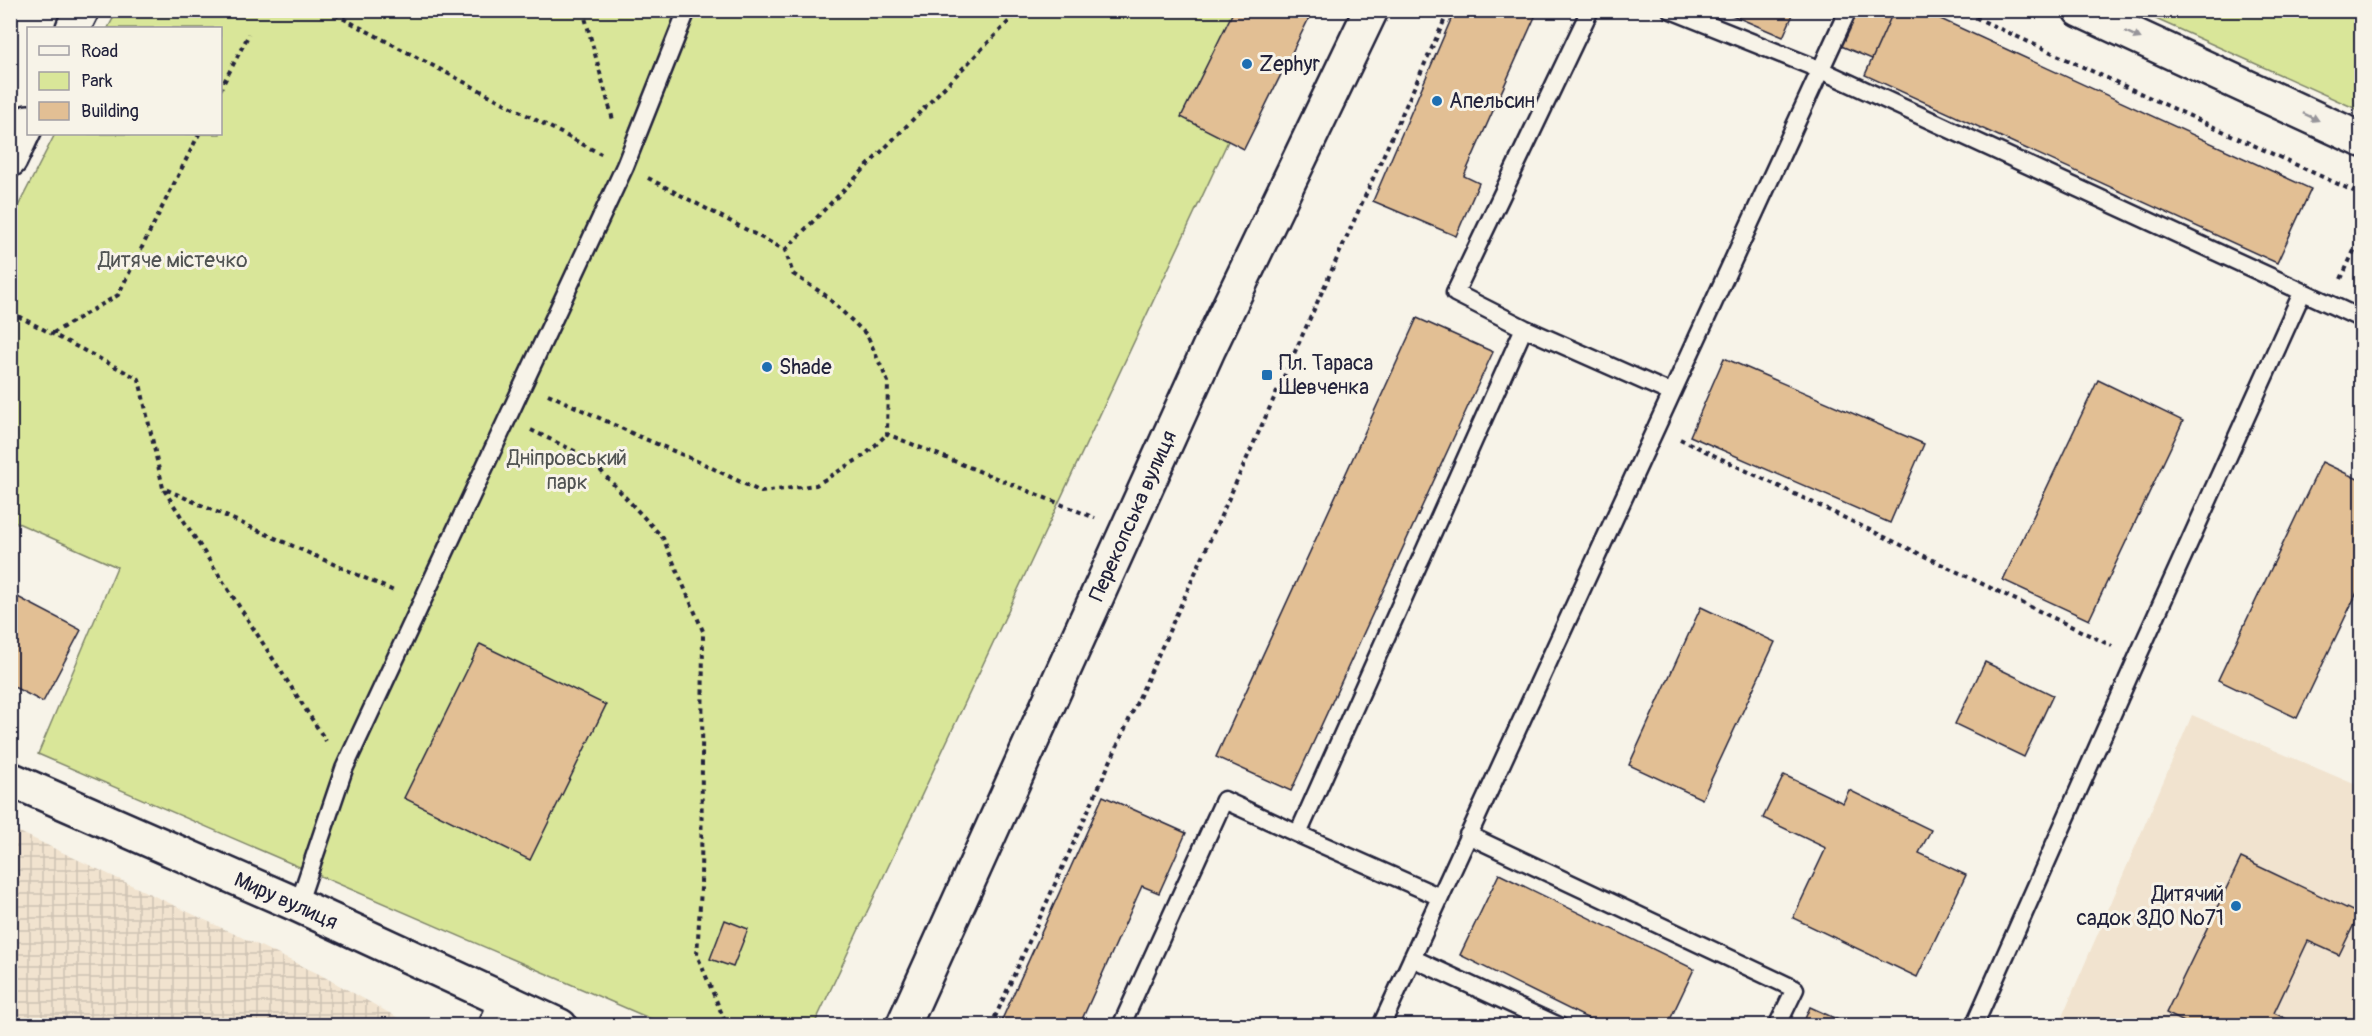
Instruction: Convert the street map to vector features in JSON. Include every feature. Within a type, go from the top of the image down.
[{"type":"main road","points":[[74,27],[82,10]]},
{"type":"main road","name":"Перекопська вулиця","points":[[903,1026],[1209,348],[1371,10]]},
{"type":"main road","points":[[2080,10],[2361,140]]},
{"type":"main road","points":[[10,160],[27,124]]},
{"type":"main road","name":"Миру вулиця","points":[[14,790],[298,905],[493,1011],[560,1026]]},
{"type":"lane","points":[[298,905],[344,769],[625,166],[687,10]]},
{"type":"lane","points":[[1590,10],[1455,293],[1524,328],[1671,393]]},
{"type":"lane","points":[[1671,10],[1821,70],[2361,319]]},
{"type":"lane","points":[[1381,1026],[1848,10]]},
{"type":"lane","points":[[1974,1026],[2302,293]]},
{"type":"lane","points":[[1298,834],[1524,328]]},
{"type":"lane","points":[[1121,1026],[1224,800],[1440,897]]},
{"type":"lane","points":[[1468,835],[1795,989],[1777,1026]]},
{"type":"lane","points":[[1412,958],[1559,1026]]},
{"type":"path","points":[[327,10],[785,250],[793,274],[825,296],[867,335],[888,382],[887,434],[865,455],[816,485],[761,492],[525,384]]},
{"type":"path","points":[[583,10],[625,166]]},
{"type":"path","points":[[785,250],[1020,10]]},
{"type":"path","points":[[991,1026],[1449,10]]},
{"type":"path","points":[[1959,10],[2361,195]]},
{"type":"path","points":[[222,86],[249,33]]},
{"type":"path","points":[[52,334],[118,295],[198,135]]},
{"type":"path","points":[[2329,304],[2361,233]]},
{"type":"path","points":[[10,312],[139,379],[163,488],[344,769]]},
{"type":"path","points":[[508,419],[589,458],[663,538],[704,631],[701,888],[697,955],[727,1026]]},
{"type":"path","points":[[1655,427],[2137,658]]},
{"type":"path","points":[[887,434],[1126,530]]},
{"type":"path","points":[[163,488],[422,604]]},
{"type":"shaded area","name":"Дитячий садок ЗДО №71","points":[[2192,715],[2361,787],[2361,1025],[2058,1026]]},
{"type":"shaded area","points":[[11,828],[319,974],[411,1025],[11,1025]]},
{"type":"green space","name":"Дніпровський парк","points":[[117,11],[1289,11],[814,1025],[665,1025],[38,754],[117,567],[11,520],[10,222],[54,135],[222,135],[222,27],[109,27]]},
{"type":"green space","points":[[2138,11],[2361,11],[2361,111]]},
{"type":"building","name":"Zephyr","points":[[1234,10],[1313,10],[1244,149],[1181,117]]},
{"type":"building","points":[[1455,10],[1538,10],[1464,176],[1479,183],[1456,236],[1373,201]]},
{"type":"building","points":[[1720,10],[1795,10],[1783,37]]},
{"type":"building","points":[[1855,10],[1894,10],[1872,59],[1839,45]]},
{"type":"building","points":[[1894,10],[1921,10],[2311,189],[2277,263],[1865,75]]},
{"type":"building","points":[[1417,318],[1493,352],[1291,791],[1216,757]]},
{"type":"building","points":[[1724,358],[1924,444],[1890,523],[1690,436]]},
{"type":"building","points":[[2098,380],[2183,421],[2089,620],[2003,580]]},
{"type":"building","points":[[2322,462],[2362,481],[2362,582],[2297,718],[2218,680]]},
{"type":"building","points":[[10,593],[81,630],[43,702],[10,685]]},
{"type":"building","points":[[1701,607],[1775,642],[1702,799],[1629,765]]},
{"type":"building","points":[[480,644],[606,705],[530,860],[404,798]]},
{"type":"building","points":[[1985,662],[2053,695],[2024,757],[1955,724]]},
{"type":"building","points":[[1784,775],[1843,803],[1849,790],[1931,830],[1919,853],[1966,875],[1917,977],[1793,918],[1826,848],[1763,818]]},
{"type":"building","points":[[1103,796],[1186,833],[1159,893],[1142,886],[1079,1026],[999,1026]]},
{"type":"building","points":[[2241,858],[2359,914],[2339,955],[2308,941],[2274,1013],[2301,1026],[2192,1026],[2166,1013]]},
{"type":"building","points":[[1499,874],[1694,969],[1667,1026],[1603,1026],[1460,955]]},
{"type":"building","points":[[725,920],[748,929],[733,967],[710,959]]},
{"type":"building","points":[[1810,1007],[1852,1026],[1802,1026]]},
{"type":"place","name":"Zephyr","points":[[1247,64]]},
{"type":"place","name":"Апельсин","points":[[1437,101]]},
{"type":"place","name":"Shade","points":[[767,367]]},
{"type":"place","name":"Пл. Тараса Шевченка","points":[[1267,375]]},
{"type":"place","name":"Дитячий садок ЗДО №71","points":[[2236,906]]},
{"type":"park label","name":"Дитяче містечко","points":[[173,260]]}]
